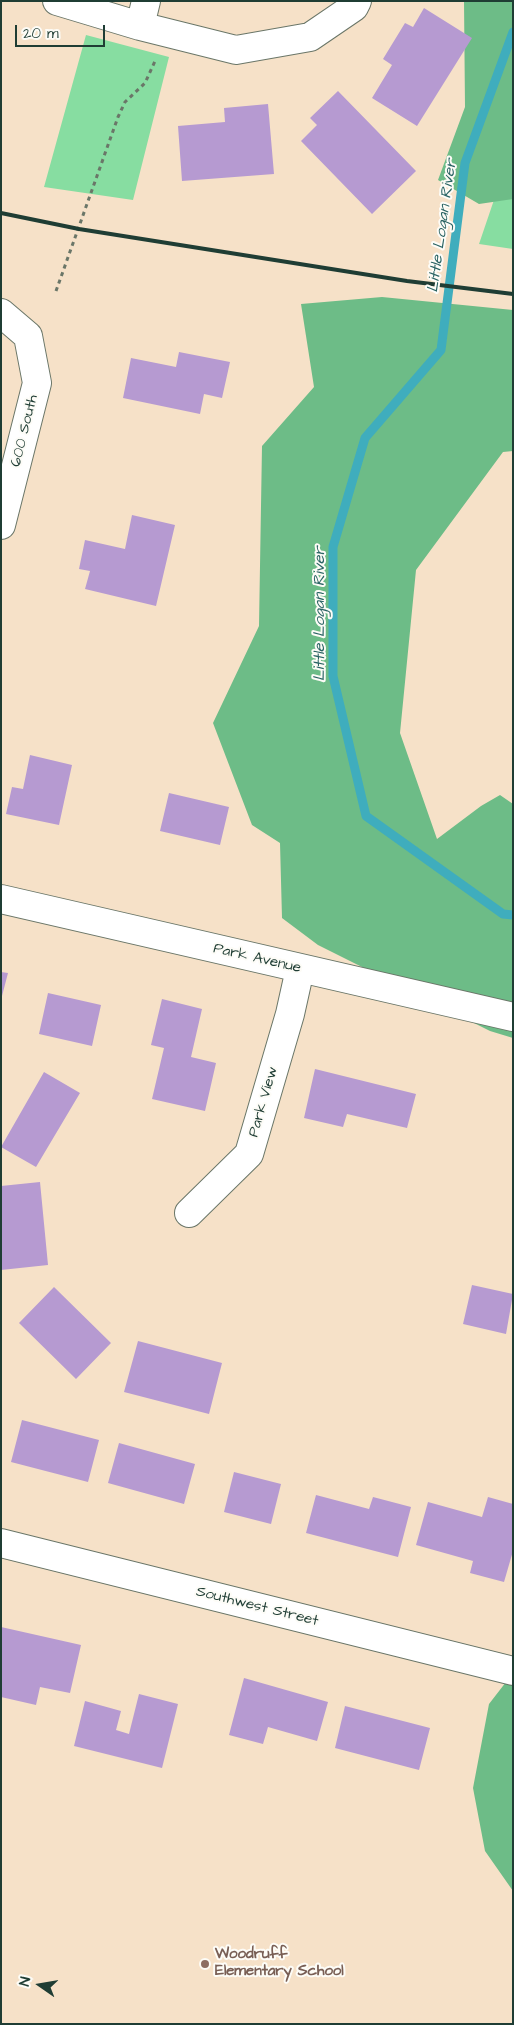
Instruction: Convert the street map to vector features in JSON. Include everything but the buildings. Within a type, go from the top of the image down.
[{"type":"street","points":[[57,1],[143,14],[236,50],[310,36],[354,7],[357,1]]},
{"type":"street","name":"600 South","points":[[1,313],[28,336],[37,383],[1,525]]},
{"type":"street","name":"Park Avenue","points":[[1,899],[513,1017]]},
{"type":"street","name":"Park View","points":[[189,1213],[249,1154],[290,1014],[300,969]]},
{"type":"street","name":"Southwest Street","points":[[1,1543],[513,1670]]},
{"type":"path","points":[[56,292],[118,117],[125,102],[145,83],[158,56]]},
{"type":"green space","points":[[464,1],[513,1],[513,199],[479,204],[438,180],[465,107]]},
{"type":"green space","points":[[86,35],[169,57],[133,200],[44,187]]},
{"type":"green space","points":[[513,144],[513,249],[479,244]]},
{"type":"green space","points":[[382,297],[513,310],[513,451],[503,452],[416,570],[400,733],[437,839],[481,806],[500,795],[513,804],[513,1038],[490,1031],[318,945],[282,918],[280,843],[252,825],[213,723],[259,626],[262,446],[314,387],[301,304]]},
{"type":"green space","points":[[513,1673],[513,1891],[485,1851],[473,1788],[489,1704]]},
{"type":"waterway","name":"Little Logan River","points":[[513,32],[465,163],[441,350],[365,438],[333,547],[333,676],[366,816],[503,914],[513,915]]},
{"type":"railway","points":[[1,213],[79,229],[407,281],[513,294]]},
{"type":"place","name":"Woodruff Elementary School","points":[[205,1964]]}]
